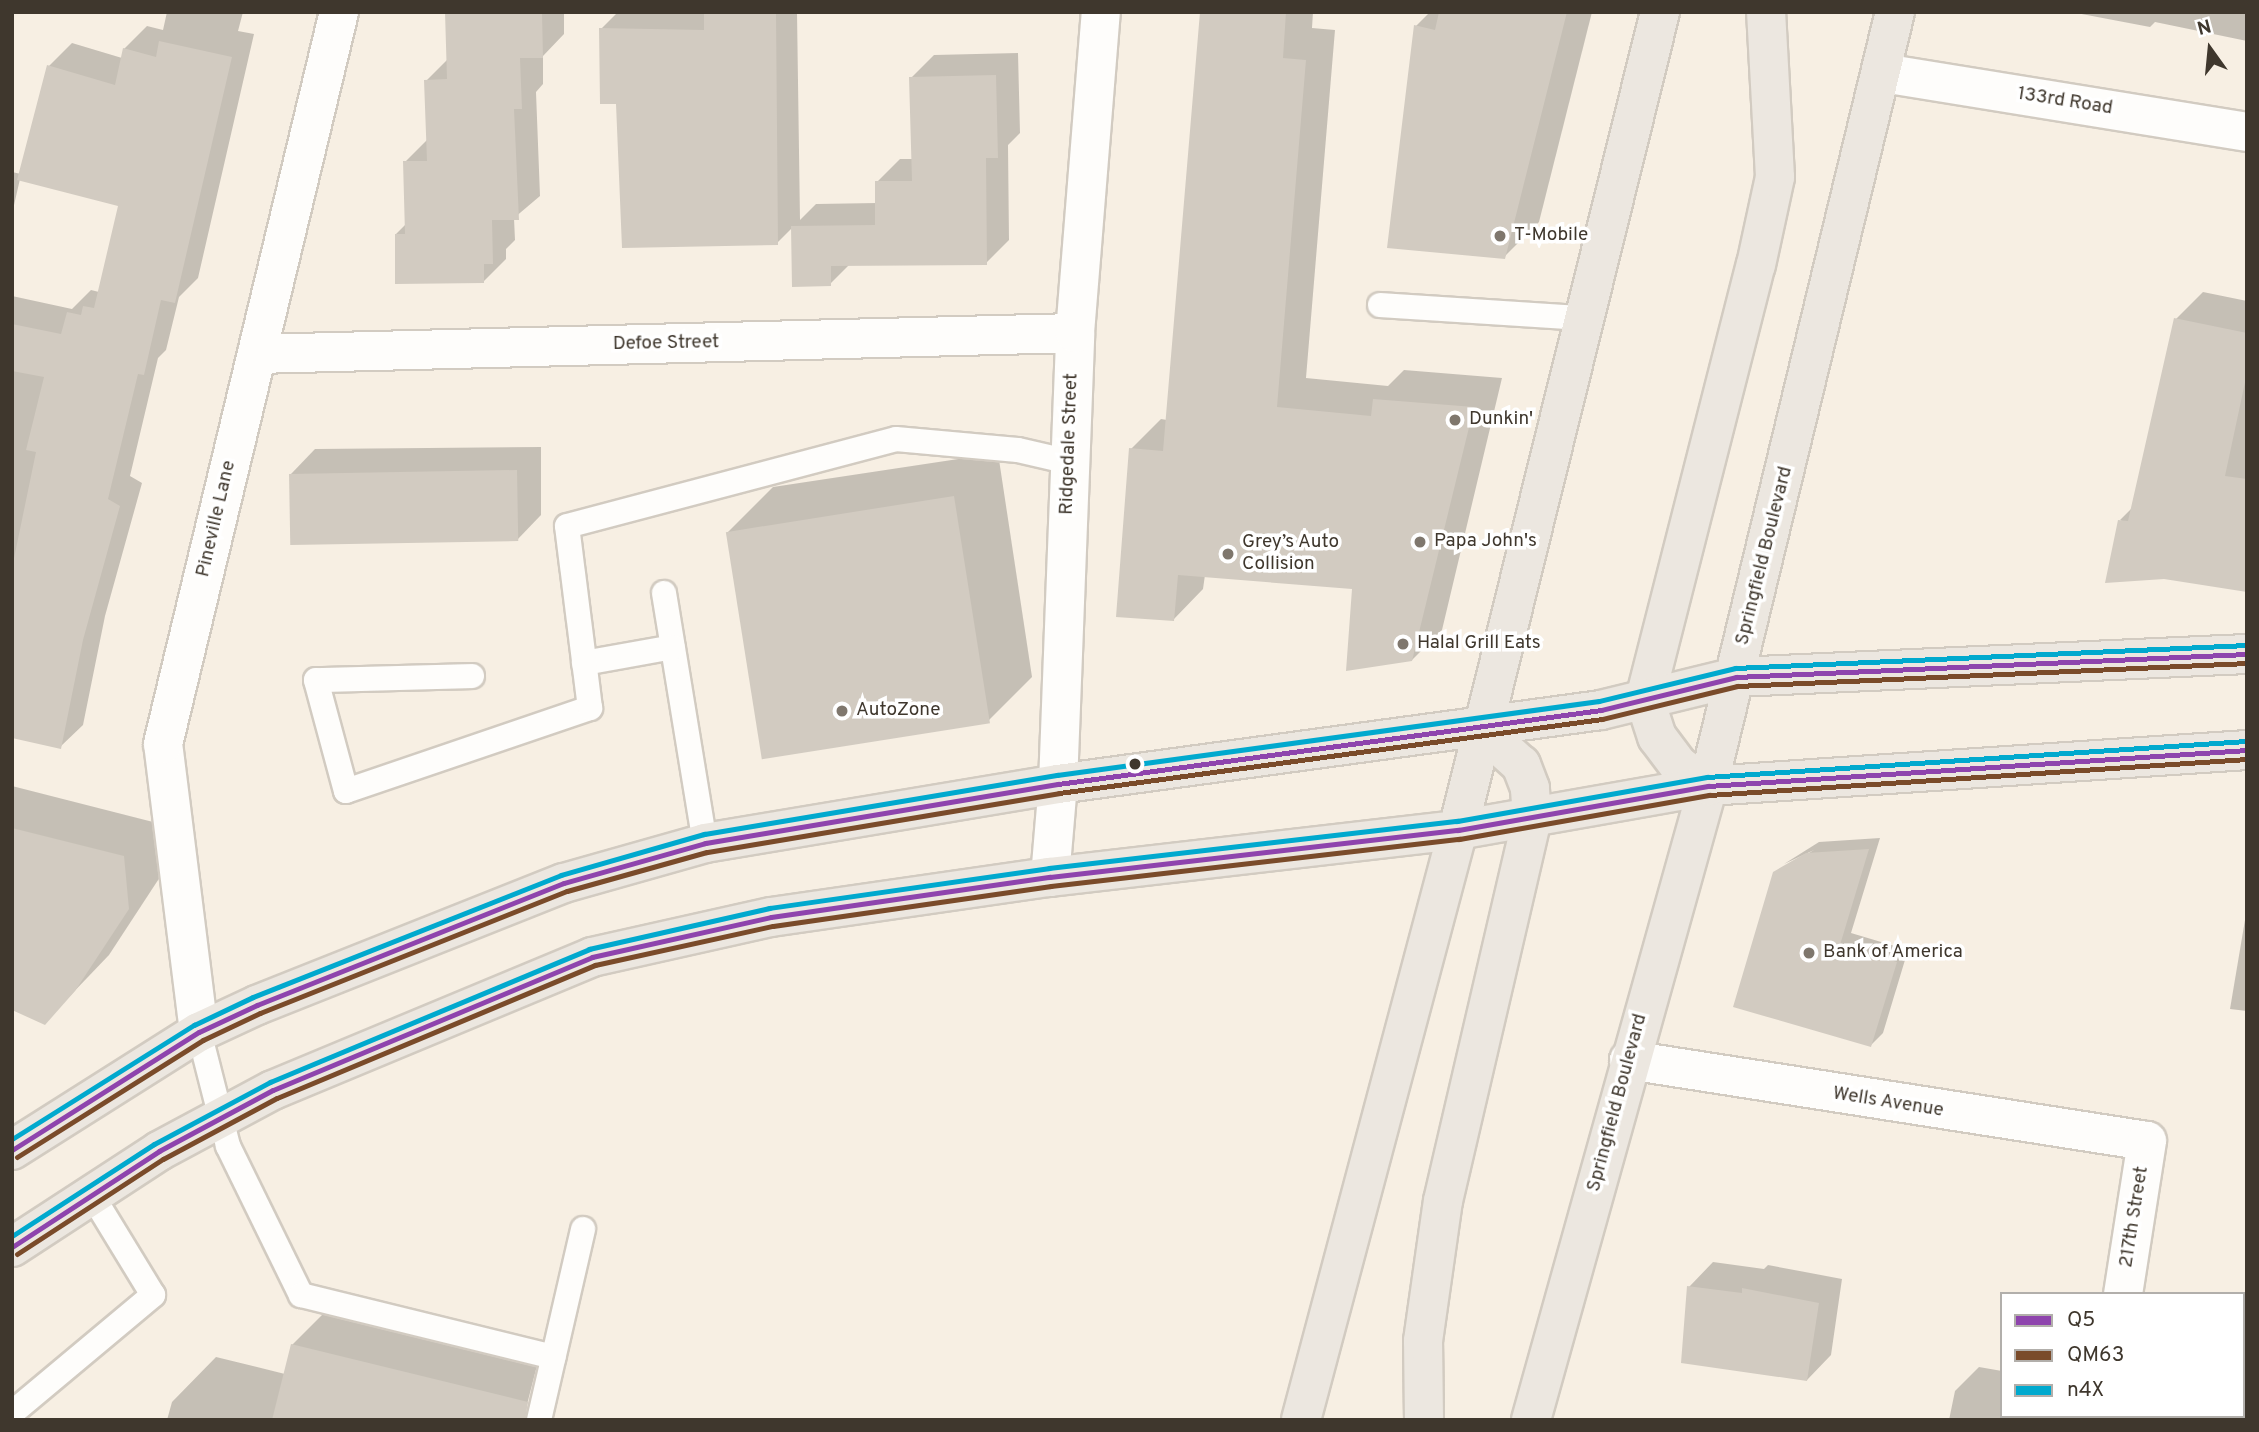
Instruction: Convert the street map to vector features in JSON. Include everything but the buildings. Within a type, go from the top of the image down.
[{"type":"main road","points":[[1301,1420],[1458,830],[1480,728],[1660,12]]},
{"type":"main road","points":[[1708,786],[1679,766],[1657,737],[1645,699],[1750,292],[1774,177],[1766,12]]},
{"type":"main road","name":"Springfield Boulevard","points":[[1531,1420],[1629,1060],[1708,786],[1883,73],[1895,12]]},
{"type":"main road","points":[[12,1150],[199,1032],[564,883],[705,843],[1058,784],[1480,728],[1645,699],[1736,677],[2247,654]]},
{"type":"main road","points":[[1424,1420],[1423,1341],[1443,1200],[1532,818],[1530,788],[1521,765],[1480,728]]},
{"type":"main road","points":[[12,1247],[220,1116],[592,957],[771,916],[1050,877],[1458,830],[1708,786],[2247,750]]},
{"type":"street","name":"Pineville Lane","points":[[199,1032],[163,744],[339,12]]},
{"type":"street","name":"Ridgedale Street","points":[[1050,877],[1058,784],[1074,333],[1101,12]]},
{"type":"street","name":"133rd Road","points":[[1883,73],[2247,132]]},
{"type":"street","name":"Defoe Street","points":[[257,354],[1074,333]]},
{"type":"street","name":"Wells Avenue","points":[[1629,1060],[2147,1141]]},
{"type":"street","name":"217th Street","points":[[2123,1292],[2147,1141]]},
{"type":"lane","points":[[1380,305],[1583,318]]},
{"type":"lane","points":[[472,676],[316,680],[346,790],[590,708],[567,526],[896,439],[1018,450],[1070,462]]},
{"type":"lane","points":[[664,593],[705,843]]},
{"type":"lane","points":[[584,663],[673,647]]},
{"type":"lane","points":[[199,1032],[228,1146],[301,1296],[554,1357]]},
{"type":"lane","points":[[12,1413],[153,1295],[92,1195]]},
{"type":"lane","points":[[539,1420],[583,1229]]},
{"type":"transit line","name":"n4X","points":[[12,1139],[194,1025],[253,997],[561,875],[704,834],[1057,775],[1599,701],[1735,668],[2247,645]]},
{"type":"transit line","name":"Q5","points":[[12,1150],[199,1032],[257,1005],[564,883],[705,843],[1058,784],[1601,710],[1736,677],[2247,654]]},
{"type":"transit line","name":"QM63","points":[[17,1157],[203,1040],[260,1013],[567,891],[707,852],[1059,793],[1602,719],[1737,686],[2247,663]]},
{"type":"transit line","name":"n4X","points":[[12,1236],[154,1144],[270,1082],[589,949],[769,908],[1049,868],[1457,821],[1707,777],[2246,741]]},
{"type":"transit line","name":"Q5","points":[[12,1247],[159,1151],[273,1090],[592,957],[771,917],[1050,877],[1458,830],[1708,786],[2247,750]]},
{"type":"transit line","name":"QM63","points":[[17,1254],[163,1159],[277,1098],[595,965],[773,926],[1051,886],[1459,839],[1709,795],[2247,759]]},
{"type":"place","name":"T-Mobile","points":[[1500,236]]},
{"type":"place","name":"Dunkin'","points":[[1455,420]]},
{"type":"place","name":"Papa John's","points":[[1420,542]]},
{"type":"place","name":"Grey’s Auto Collision","points":[[1228,554]]},
{"type":"place","name":"Halal Grill Eats","points":[[1403,644]]},
{"type":"place","name":"AutoZone","points":[[842,711]]},
{"type":"place","name":"Bank of America","points":[[1809,953]]}]
